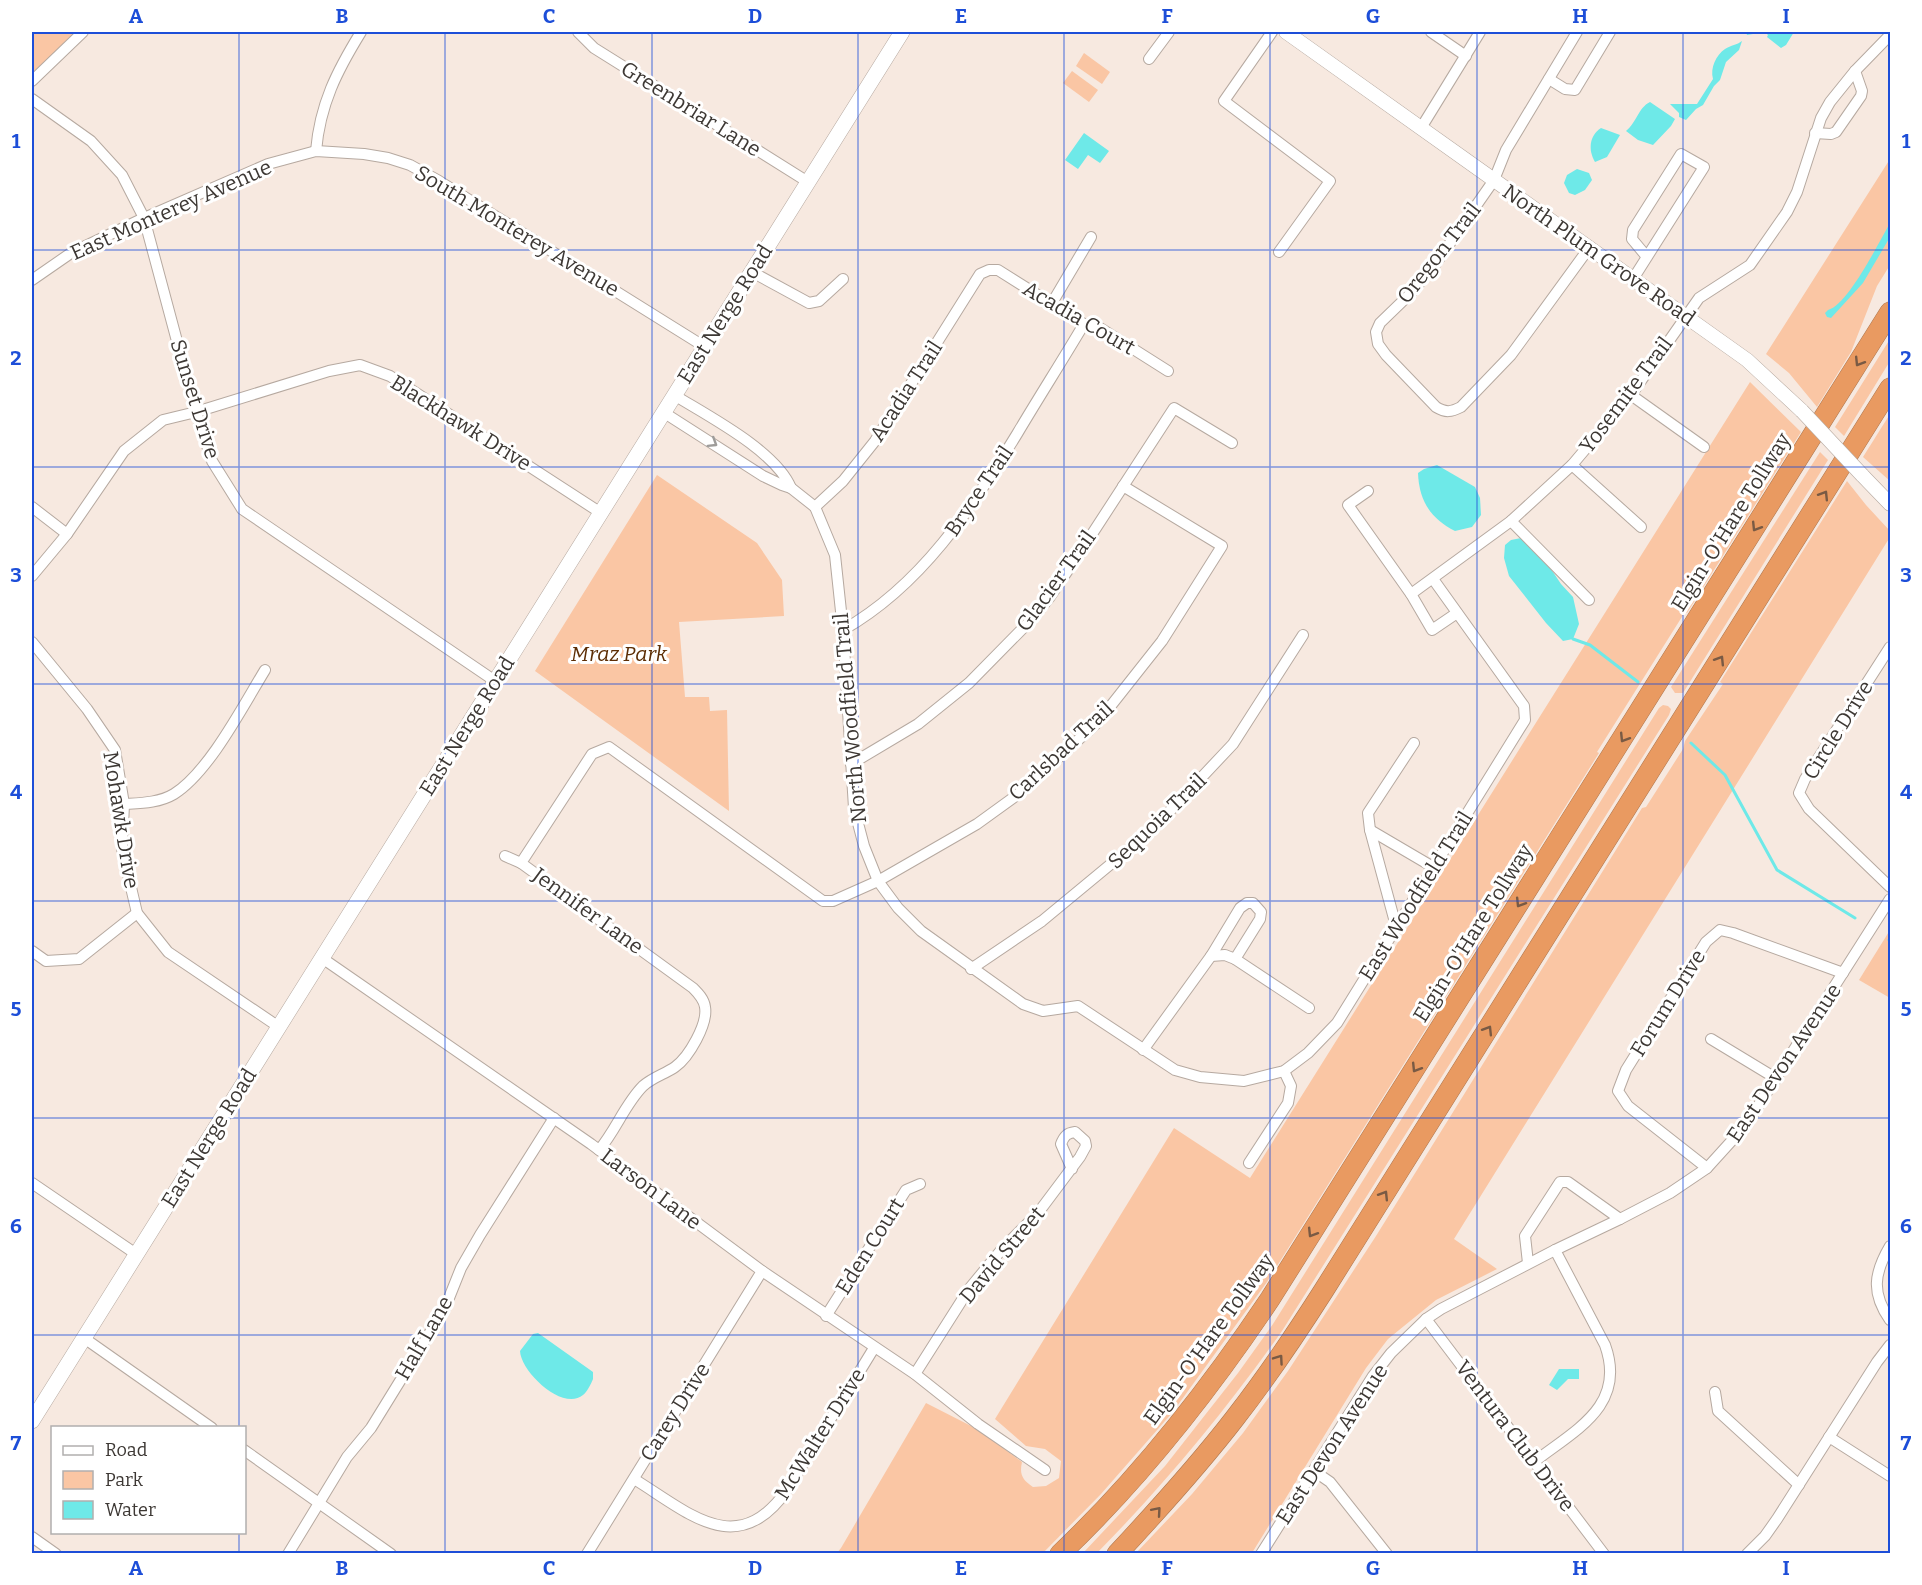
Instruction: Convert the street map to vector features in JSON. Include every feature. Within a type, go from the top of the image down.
[{"type":"highway","name":"Elgin-O'Hare Tollway","points":[[1060,1554],[1106,1507],[1179,1423],[1215,1378],[1270,1299],[1890,312]]},
{"type":"highway","points":[[1117,1554],[1152,1517],[1235,1419],[1305,1319],[1890,388]]},
{"type":"main road","name":"East Nerge Road","points":[[32,1421],[902,32]]},
{"type":"street","points":[[32,81],[83,32]]},
{"type":"street","points":[[316,151],[322,110],[333,81],[361,32]]},
{"type":"street","name":"Greenbriar Lane","points":[[578,32],[594,48],[808,182]]},
{"type":"street","points":[[1149,59],[1169,32]]},
{"type":"street","points":[[1272,32],[1224,101],[1330,181],[1279,252]]},
{"type":"street","name":"North Plum Grove Road","points":[[1286,32],[1747,360],[1802,411],[1890,504]]},
{"type":"street","points":[[1431,32],[1466,56]]},
{"type":"street","points":[[1421,128],[1480,32]]},
{"type":"street","name":"Oregon Trail","points":[[1577,32],[1506,150],[1494,180],[1434,266],[1380,323],[1376,332],[1378,344],[1436,407],[1444,412],[1452,412],[1461,407],[1511,355],[1589,248]]},
{"type":"street","points":[[1549,79],[1565,89],[1575,90],[1610,32]]},
{"type":"street","name":"Yosemite Trail","points":[[1411,594],[1511,521],[1572,465],[1631,395],[1699,298],[1750,265],[1770,238],[1797,192],[1815,133],[1830,102],[1855,71],[1890,35]]},
{"type":"street","points":[[1815,133],[1836,132],[1861,96],[1862,91],[1855,71]]},
{"type":"street","name":"Sunset Drive","points":[[32,99],[91,141],[122,175],[144,218],[196,412],[212,461],[242,508],[495,681]]},
{"type":"street","name":"East Monterey Avenue","points":[[32,280],[71,253],[144,218],[268,164],[316,151]]},
{"type":"street","name":"South Monterey Avenue","points":[[316,151],[364,154],[410,165],[705,347]]},
{"type":"street","points":[[1633,279],[1647,257],[1704,167],[1681,153],[1633,230],[1632,239],[1647,257]]},
{"type":"street","points":[[1052,303],[1091,237]]},
{"type":"street","name":"Acadia Court","points":[[989,270],[998,270],[1084,324],[1097,326],[1168,371]]},
{"type":"street","name":"Acadia Trail","points":[[815,507],[843,481],[875,441],[980,274],[989,270]]},
{"type":"street","points":[[752,272],[809,303],[819,301],[843,279]]},
{"type":"street","name":"Bryce Trail","points":[[843,630],[862,619],[893,594],[926,563],[959,524],[993,474],[1084,324]]},
{"type":"street","name":"Blackhawk Drive","points":[[32,576],[67,534],[124,451],[163,420],[329,371],[360,365],[390,376],[601,513]]},
{"type":"street","name":"North Woodfield Trail","points":[[674,395],[752,445],[787,478],[791,488]]},
{"type":"street","points":[[1631,395],[1704,447]]},
{"type":"street","name":"Glacier Trail","points":[[851,764],[918,724],[969,683],[995,658],[1049,598],[1174,408],[1232,443]]},
{"type":"street","name":"North Woodfield Trail","points":[[663,412],[763,476],[791,488],[815,507],[835,555],[843,630],[851,787],[857,825],[878,881],[898,908],[921,931],[971,969],[1028,1007],[1043,1011],[1072,1006],[1082,1008],[1175,1070],[1200,1077],[1244,1081],[1284,1071]]},
{"type":"street","points":[[1572,465],[1641,527]]},
{"type":"street","name":"Carlsbad Trail","points":[[878,881],[977,824],[1001,807],[1098,722],[1162,641],[1222,546],[1123,486]]},
{"type":"street","points":[[1368,490],[1348,505],[1411,594],[1432,630],[1457,613],[1433,579]]},
{"type":"street","points":[[32,507],[67,534]]},
{"type":"street","points":[[1511,521],[1589,600]]},
{"type":"street","name":"East Woodfield Trail","points":[[1284,1071],[1308,1053],[1338,1023],[1525,720],[1524,706],[1457,613]]},
{"type":"street","name":"Sequoia Trail","points":[[971,969],[1042,921],[1152,830],[1233,744],[1304,635]]},
{"type":"street","name":"Mohawk Drive","points":[[32,642],[87,709],[115,750],[124,804],[122,849],[136,914],[168,952],[279,1027]]},
{"type":"street","name":"Circle Drive","points":[[1890,647],[1805,779],[1799,793],[1809,809],[1890,888]]},
{"type":"street","points":[[124,804],[162,799],[174,794],[200,771],[265,670]]},
{"type":"street","points":[[1396,926],[1370,830],[1368,813],[1414,743]]},
{"type":"street","name":"Jennifer Lane","points":[[599,1150],[634,1096],[644,1085],[675,1067],[684,1057],[699,1035],[705,1007],[701,996],[693,988],[522,863],[592,754],[609,747],[823,901],[833,901],[878,881]]},
{"type":"street","points":[[1370,830],[1433,867]]},
{"type":"street","points":[[505,856],[522,863]]},
{"type":"street","name":"East Devon Avenue","points":[[1261,1554],[1373,1376],[1390,1353],[1425,1319],[1528,1263],[1670,1193],[1707,1168],[1746,1125],[1890,898]]},
{"type":"street","points":[[1143,1050],[1211,956],[1240,908],[1247,903],[1252,903],[1261,912],[1260,919],[1235,960]]},
{"type":"street","points":[[32,951],[46,961],[79,959],[136,914]]},
{"type":"street","name":"Forum Drive","points":[[1707,1168],[1628,1106],[1618,1091],[1626,1070],[1706,942],[1720,930],[1843,973]]},
{"type":"street","points":[[1211,956],[1225,955],[1235,960],[1310,1008]]},
{"type":"street","name":"Larson Lane","points":[[322,958],[554,1118],[762,1271],[915,1374],[978,1424],[1046,1470]]},
{"type":"street","points":[[1712,1039],[1777,1079]]},
{"type":"street","points":[[1249,1163],[1288,1103],[1291,1086],[1284,1071]]},
{"type":"street","name":"Half Lane","points":[[288,1554],[347,1457],[370,1428],[445,1308],[461,1268],[480,1234],[554,1118]]},
{"type":"street","name":"David Street","points":[[915,1374],[969,1289],[1002,1249],[1038,1213],[1072,1168]]},
{"type":"street","points":[[1528,1263],[1525,1236],[1560,1182],[1568,1182],[1620,1219]]},
{"type":"street","points":[[32,1184],[136,1254]]},
{"type":"street","name":"Eden Court","points":[[826,1316],[906,1190],[920,1184]]},
{"type":"street","points":[[1890,1246],[1879,1268],[1877,1296],[1890,1320]]},
{"type":"street","points":[[1534,1462],[1598,1411],[1606,1397],[1611,1379],[1611,1361],[1605,1345],[1555,1250]]},
{"type":"street","name":"Carey Drive","points":[[587,1554],[762,1271]]},
{"type":"street","name":"Ventura Club Drive","points":[[1425,1319],[1604,1554]]},
{"type":"street","points":[[84,1338],[209,1426]]},
{"type":"street","points":[[1747,1554],[1765,1536],[1890,1345]]},
{"type":"street","name":"McWalter Drive","points":[[634,1479],[710,1524],[737,1526],[758,1520],[773,1508],[787,1490],[874,1348]]},
{"type":"street","points":[[1715,1392],[1718,1411],[1799,1485]]},
{"type":"street","points":[[1829,1437],[1890,1476]]},
{"type":"street","points":[[246,1451],[391,1554]]},
{"type":"street","points":[[1314,1471],[1330,1482],[1387,1554]]},
{"type":"street","points":[[32,1537],[56,1554]]},
{"type":"green space","points":[[32,32],[77,32],[32,73]]},
{"type":"green space","points":[[1084,53],[1110,72],[1102,84],[1076,66]]},
{"type":"green space","points":[[1072,71],[1098,90],[1089,102],[1063,83]]},
{"type":"green space","points":[[1890,159],[1890,265],[1877,286],[1851,352],[1817,407],[1789,373],[1766,354]]},
{"type":"green space","points":[[1890,339],[1890,361],[1844,436],[1835,427]]},
{"type":"green space","points":[[1750,382],[1801,432],[1597,752],[1599,753],[1267,1282],[1172,1413],[1101,1494],[1043,1553],[836,1554],[926,1403],[977,1429],[1022,1462],[1023,1477],[1033,1487],[1046,1486],[1059,1478],[1061,1461],[1045,1449],[1026,1446],[995,1419],[1174,1128],[1250,1178]]},
{"type":"green space","points":[[1890,414],[1890,481],[1863,457]]},
{"type":"green space","points":[[1820,452],[1828,460],[1683,693],[1675,693],[1671,687]]},
{"type":"green space","name":"Mraz Park","points":[[657,475],[757,543],[782,580],[784,616],[679,622],[685,697],[709,697],[710,711],[727,710],[729,811],[535,671]]},
{"type":"green space","points":[[1847,481],[1890,531],[1890,537],[1454,1239],[1497,1269],[1436,1300],[1388,1339],[1366,1368],[1252,1553],[1136,1553],[1192,1494],[1243,1433],[1288,1371],[1376,1236],[1642,808],[1646,807],[1683,749],[1685,741],[1723,684],[1720,682]]},
{"type":"green space","points":[[1663,705],[1671,709],[1669,715],[1282,1331],[1217,1418],[1147,1500],[1097,1553],[1083,1553],[1165,1466],[1238,1373],[1273,1324]]},
{"type":"green space","points":[[1890,930],[1890,998],[1859,980]]},
{"type":"water","points":[[1746,32],[1765,32],[1747,35]]},
{"type":"water","points":[[1765,32],[1794,32],[1786,45],[1781,48],[1767,37]]},
{"type":"water","points":[[1742,41],[1739,50],[1726,62],[1720,80],[1703,105],[1686,120],[1679,117],[1679,113],[1670,104],[1697,104],[1713,79],[1714,62],[1719,55],[1725,49]]},
{"type":"water","points":[[1650,102],[1675,119],[1653,145],[1638,140],[1626,131]]},
{"type":"water","points":[[1601,128],[1620,135],[1607,157],[1595,162],[1591,153],[1591,144],[1594,135]]},
{"type":"water","points":[[1084,133],[1109,151],[1100,163],[1088,155],[1078,169],[1065,160]]},
{"type":"water","points":[[1577,169],[1589,173],[1592,180],[1585,190],[1575,195],[1569,193],[1564,183],[1567,175]]},
{"type":"water","points":[[1890,223],[1890,237],[1863,283],[1831,318],[1827,317],[1825,313],[1836,306],[1854,285]]},
{"type":"water","points":[[1437,465],[1475,487],[1480,498],[1481,515],[1472,527],[1455,531],[1439,521],[1428,508],[1421,492],[1418,473]]},
{"type":"water","points":[[1521,538],[1539,551],[1561,584],[1573,597],[1579,624],[1573,639],[1563,641],[1509,576],[1504,558],[1505,545],[1511,540]]},
{"type":"water","points":[[538,1333],[593,1372],[593,1379],[583,1395],[575,1399],[555,1394],[535,1379],[527,1369],[520,1351],[533,1334]]},
{"type":"water","points":[[1559,1369],[1579,1369],[1579,1379],[1568,1379],[1557,1390],[1549,1385]]},
{"type":"waterway","points":[[1573,639],[1590,645],[1638,682]]},
{"type":"waterway","points":[[1691,743],[1725,775],[1777,870],[1855,918]]}]
